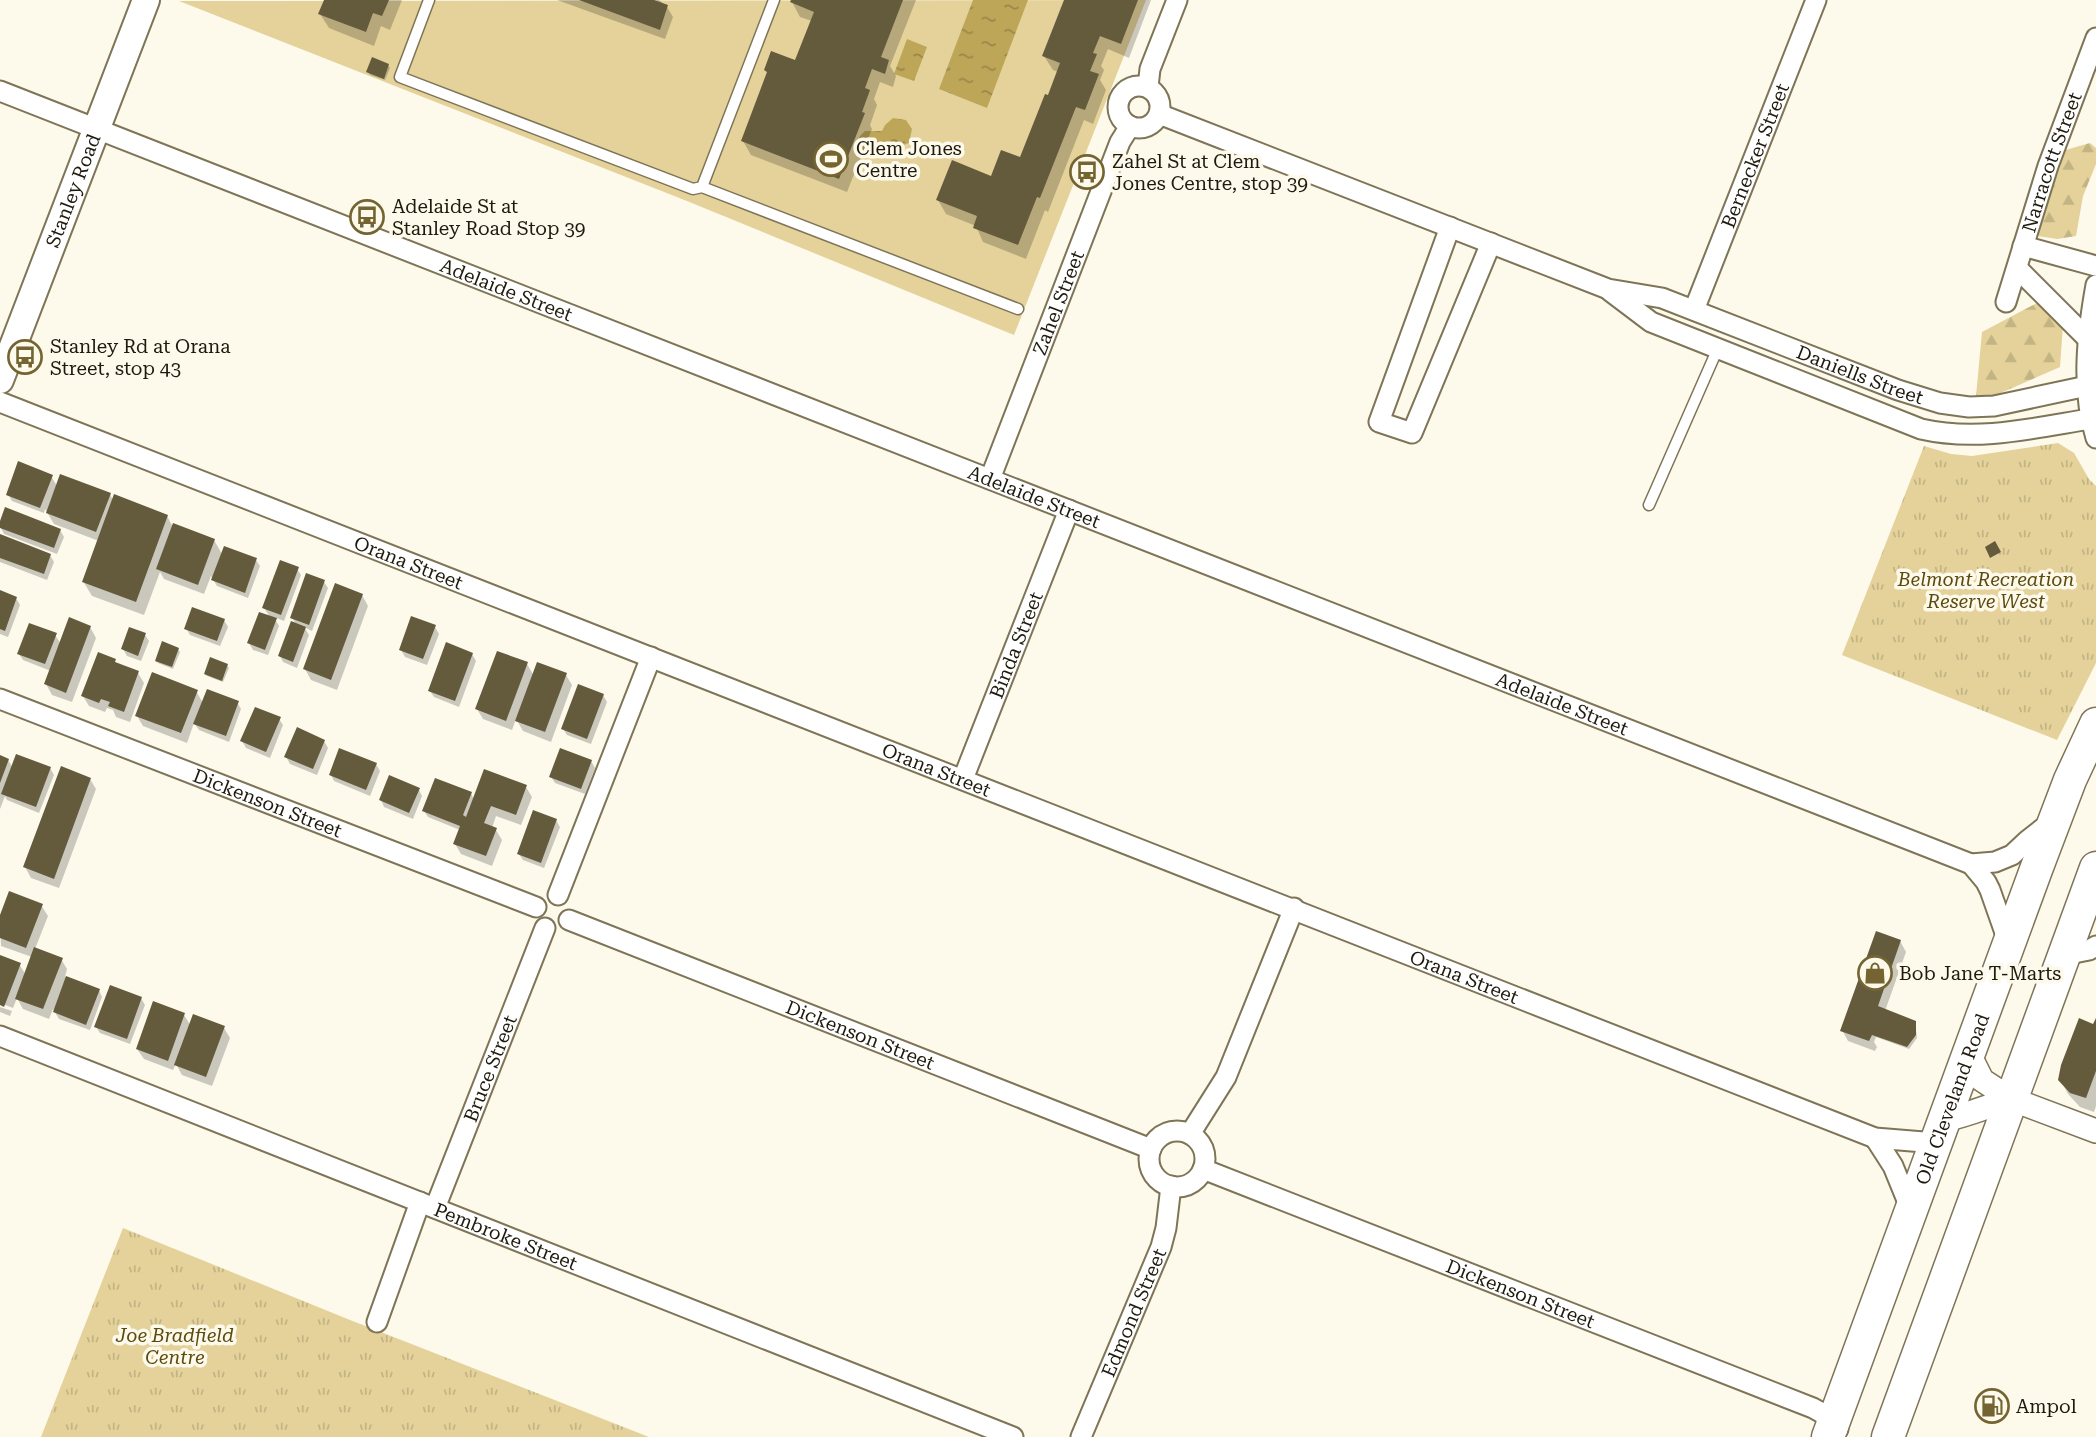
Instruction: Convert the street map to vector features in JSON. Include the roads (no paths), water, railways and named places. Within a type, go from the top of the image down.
[{"type":"highway","name":"Old Cleveland Road","points":[[1835,1433],[1911,1210],[2054,819],[2096,724]]},
{"type":"highway","points":[[1888,1437],[2096,868]]},
{"type":"main road","name":"Stanley Road","points":[[0,380],[146,0]]},
{"type":"street","points":[[1148,87],[1150,69],[1177,0]]},
{"type":"street","name":"Bernecker Street","points":[[1694,310],[1816,0]]},
{"type":"street","name":"Narracott Street","points":[[2006,302],[2048,166],[2096,38]]},
{"type":"street","points":[[1129,87],[1148,87],[1156,94],[1160,104],[1159,114],[1152,124],[1141,128],[1130,127],[1118,112],[1122,94],[1129,87]]},
{"type":"street","name":"Adelaide Street","points":[[0,91],[1970,864]]},
{"type":"street","name":"Daniells Street","points":[[1159,114],[1608,289],[1662,298],[1898,390],[1940,403],[1969,407],[1994,406],[2087,386]]},
{"type":"street","name":"Zahel Street","points":[[990,479],[1120,142],[1130,127]]},
{"type":"street","points":[[1450,227],[1379,422],[1412,433],[1491,243]]},
{"type":"street","name":"Narracott Street","points":[[2023,246],[2096,266]]},
{"type":"street","points":[[2018,269],[2088,339]]},
{"type":"street","points":[[2096,285],[2088,339],[2087,386],[2090,419],[2096,438]]},
{"type":"street","name":"Daniells Street","points":[[1608,289],[1651,322],[1921,429],[1962,436],[2001,434],[2090,419]]},
{"type":"street","name":"Orana Street","points":[[0,401],[1875,1138],[1940,1132]]},
{"type":"street","name":"Binda Street","points":[[963,779],[1069,510]]},
{"type":"street","points":[[558,895],[650,657]]},
{"type":"street","name":"Dickenson Street","points":[[0,698],[536,907]]},
{"type":"street","points":[[1970,864],[1995,862],[2012,855],[2054,819]]},
{"type":"street","points":[[1970,864],[1990,890],[2009,944]]},
{"type":"street","points":[[558,895],[568,901],[569,920],[558,930],[545,928],[537,921],[536,907],[546,896],[558,895]]},
{"type":"street","points":[[1190,1134],[1226,1077],[1294,908]]},
{"type":"street","name":"Dickenson Street","points":[[569,920],[1151,1149]]},
{"type":"street","name":"Bruce Street","points":[[377,1322],[545,928]]},
{"type":"street","points":[[2064,955],[2096,946]]},
{"type":"street","name":"Pembroke Street","points":[[0,1036],[1013,1437]]},
{"type":"street","points":[[1969,1054],[1982,1080],[2011,1099],[2096,1131]]},
{"type":"street","points":[[1940,1132],[1989,1105],[2011,1099]]},
{"type":"street","points":[[1178,1130],[1190,1134],[1202,1146],[1205,1155],[1203,1168],[1194,1181],[1185,1186],[1171,1186],[1160,1182],[1154,1175],[1149,1159],[1151,1149],[1160,1136],[1169,1132],[1178,1130]]},
{"type":"street","points":[[1875,1138],[1893,1166],[1911,1210]]},
{"type":"street","name":"Dickenson Street","points":[[1203,1168],[1813,1408],[1822,1413],[1835,1433]]},
{"type":"street","name":"Edmond Street","points":[[1081,1437],[1161,1247],[1171,1186]]},
{"type":"lane","points":[[429,0],[400,77],[693,189],[702,187],[1018,309]]},
{"type":"lane","points":[[702,187],[774,0]]},
{"type":"lane","points":[[1648,505],[1718,348]]},
{"type":"water","points":[[973,0],[1028,0],[987,108],[939,89]]},
{"type":"water","points":[[907,39],[927,47],[914,81],[894,74]]},
{"type":"water","points":[[893,118],[906,120],[912,129],[909,143],[898,147],[887,144],[875,155],[864,154],[856,145],[860,136],[865,131],[882,131]]},
{"type":"place","name":"Clem Jones Centre","points":[[831,159]]},
{"type":"place","name":"Zahel St at Clem Jones Centre, stop 39","points":[[1087,172]]},
{"type":"place","name":"Adelaide St at Stanley Road Stop 39","points":[[367,217]]},
{"type":"place","name":"Stanley Rd at Orana Street, stop 43","points":[[25,357]]},
{"type":"place","name":"Bob Jane T-Marts","points":[[1875,973]]},
{"type":"place","name":"Ampol","points":[[1992,1406]]},
{"type":"park label","name":"Belmont Recreation Reserve West","points":[[1986,590]]},
{"type":"park label","name":"Joe Bradfield Centre","points":[[175,1346]]}]
